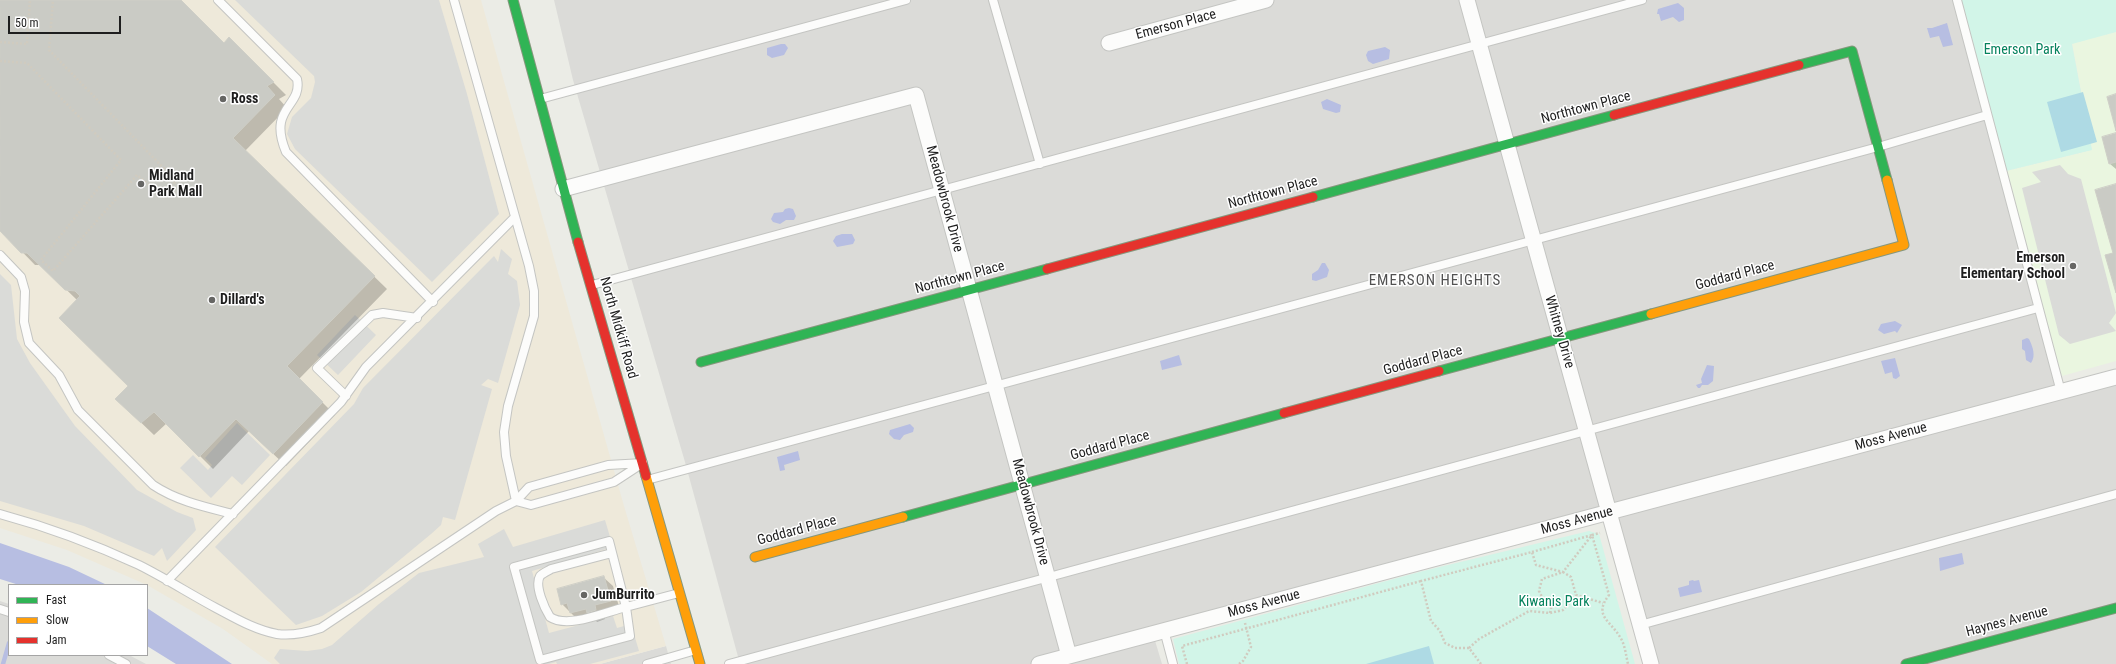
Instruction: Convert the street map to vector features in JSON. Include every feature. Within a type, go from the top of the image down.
[{"type":"street","name":"North Midkiff Road","points":[[513,0],[591,286],[700,664]]},
{"type":"street","name":"Emerson Place","points":[[1109,43],[1266,0]]},
{"type":"street","name":"Whitney Drive","points":[[1467,0],[1651,664]]},
{"type":"street","name":"Northtown Place","points":[[701,362],[1852,51]]},
{"type":"street","name":"Goddard Place","points":[[755,557],[1904,245],[1852,51]]},
{"type":"street","name":"Meadowbrook Drive","points":[[564,189],[916,95],[968,290],[1070,656]]},
{"type":"street","name":"Moss Avenue","points":[[1039,664],[2116,377]]},
{"type":"street","name":"Haynes Avenue","points":[[1906,664],[2116,608]]},
{"type":"lane","points":[[218,0],[297,79],[297,93],[283,113],[280,121],[282,140],[290,157],[433,302]]},
{"type":"lane","points":[[454,0],[529,266],[535,303],[531,328],[511,393],[506,419],[504,444],[516,501]]},
{"type":"lane","points":[[540,99],[906,0]]},
{"type":"lane","points":[[993,0],[1040,164]]},
{"type":"lane","points":[[591,286],[1642,0]]},
{"type":"lane","points":[[1957,0],[2060,392]]},
{"type":"lane","points":[[648,480],[1878,147],[1987,115]]},
{"type":"lane","points":[[167,581],[346,396],[366,367],[433,302],[515,217]]},
{"type":"lane","points":[[2,261],[17,272],[23,284],[24,322],[29,343],[59,375],[78,410],[153,485],[165,493],[196,505],[233,514]]},
{"type":"lane","points":[[729,664],[2038,308]]},
{"type":"lane","points":[[346,396],[317,368],[372,315],[383,313],[417,318]]},
{"type":"lane","points":[[516,501],[531,505],[614,482],[643,464]]},
{"type":"lane","points":[[0,514],[78,540],[139,566],[251,626],[276,634],[300,634],[321,628],[496,511],[516,501],[529,487],[608,465],[643,464]]},
{"type":"lane","points":[[1640,625],[2116,494]]},
{"type":"lane","points":[[609,540],[626,606],[630,636],[540,660],[514,567],[609,540]]},
{"type":"lane","points":[[612,553],[543,573],[539,580],[540,590],[550,617],[560,622],[570,622],[680,592]]},
{"type":"lane","points":[[1164,630],[1173,664]]},
{"type":"lane","points":[[647,664],[696,650]]},
{"type":"lane","points":[[111,656],[126,664]]},
{"type":"path","points":[[0,42],[27,44],[30,0]]},
{"type":"path","points":[[0,61],[27,63],[121,160],[41,260],[53,271],[137,175],[163,196],[176,181],[49,50],[53,0]]},
{"type":"path","points":[[1187,664],[1182,646],[1592,535]]},
{"type":"path","points":[[1550,613],[1552,604],[1545,603],[1539,591],[1542,579],[1563,572],[1592,535]]},
{"type":"path","points":[[1592,535],[1609,595],[1603,603],[1603,616],[1621,638],[1628,664]]},
{"type":"path","points":[[1532,552],[1536,565],[1563,572],[1571,577],[1576,595]]},
{"type":"path","points":[[1419,563],[1421,581],[1430,621],[1440,631],[1445,643],[1455,648],[1469,648],[1480,639],[1530,611],[1550,613],[1563,610],[1576,595]]},
{"type":"path","points":[[1576,595],[1603,603]]},
{"type":"path","points":[[1239,610],[1248,629],[1251,647],[1243,661],[1239,664]]},
{"type":"path","points":[[1469,648],[1481,664]]},
{"type":"shaded area","name":"Midland Park Mall","points":[[0,0],[481,0],[624,506],[666,646],[600,664],[272,664],[223,629],[148,586],[148,584],[145,584],[67,550],[0,528]]},
{"type":"shaded area","points":[[235,0],[439,0],[467,94],[499,214],[432,282],[295,149],[287,134],[292,117],[311,98],[315,82],[314,76]]},
{"type":"shaded area","points":[[554,0],[1953,0],[2060,397],[2116,383],[2116,664],[1649,664],[1607,510],[1153,634],[1162,664],[740,664],[685,462],[573,80]]},
{"type":"shaded area","points":[[1678,3],[1684,8],[1684,20],[1679,22],[1673,17],[1661,21],[1659,14],[1657,14],[1658,9]]},
{"type":"shaded area","points":[[1947,23],[1953,45],[1943,47],[1939,36],[1930,38],[1927,28],[1932,28]]},
{"type":"shaded area","name":"Emerson Elementary School","points":[[2116,32],[2116,361],[2062,376],[2002,172],[2092,150],[2072,43]]},
{"type":"shaded area","points":[[785,44],[788,48],[784,55],[772,58],[767,55],[767,48]]},
{"type":"shaded area","points":[[1385,47],[1390,50],[1389,59],[1373,64],[1368,61],[1366,55],[1368,51]]},
{"type":"shaded area","points":[[2083,92],[2097,142],[2061,152],[2047,102]]},
{"type":"shaded area","points":[[1327,99],[1341,105],[1340,112],[1336,113],[1323,109],[1321,102]]},
{"type":"shaded area","points":[[2060,165],[2068,174],[2081,179],[2116,313],[2109,323],[2116,331],[2070,344],[2059,335],[2022,188],[2041,182],[2032,172]]},
{"type":"shaded area","points":[[785,209],[793,209],[796,216],[794,220],[786,220],[780,224],[773,222],[771,219],[774,213],[783,212]]},
{"type":"shaded area","points":[[842,234],[852,234],[855,240],[853,244],[837,247],[833,241],[836,236]]},
{"type":"shaded area","points":[[501,249],[512,259],[508,274],[517,281],[520,305],[498,383],[488,379],[481,385],[492,389],[455,520],[443,517],[441,525],[361,592],[322,616],[296,625],[215,547],[354,404],[363,388],[494,256],[498,262]]},
{"type":"shaded area","points":[[1322,263],[1325,263],[1329,270],[1327,277],[1316,281],[1312,280],[1312,274],[1318,270]]},
{"type":"shaded area","points":[[0,274],[11,285],[17,339],[30,363],[75,426],[137,490],[177,512],[193,518],[196,530],[167,561],[162,548],[154,556],[84,526],[0,501]]},
{"type":"shaded area","points":[[355,315],[376,335],[338,375],[317,355]]},
{"type":"shaded area","points":[[1895,321],[1902,325],[1897,333],[1895,331],[1884,334],[1878,330],[1881,324]]},
{"type":"shaded area","points":[[2027,338],[2032,345],[2033,351],[2033,360],[2031,363],[2026,360],[2025,351],[2022,349],[2022,340]]},
{"type":"shaded area","points":[[1179,355],[1182,365],[1162,370],[1160,361]]},
{"type":"shaded area","points":[[1895,358],[1900,376],[1896,379],[1893,378],[1892,372],[1885,374],[1881,361]]},
{"type":"shaded area","points":[[1707,365],[1714,366],[1713,381],[1708,385],[1702,385],[1698,388],[1696,385],[1702,383],[1701,379]]},
{"type":"shaded area","points":[[237,423],[270,455],[242,485],[232,476],[211,498],[180,468],[193,455],[208,470],[212,465],[205,458]]},
{"type":"shaded area","points":[[910,424],[914,428],[913,432],[904,435],[900,440],[894,439],[889,434],[890,430]]},
{"type":"shaded area","points":[[798,451],[800,460],[784,465],[785,470],[780,471],[777,457]]},
{"type":"shaded area","points":[[605,520],[613,547],[532,571],[549,633],[613,616],[617,628],[631,624],[639,651],[590,664],[557,664],[556,662],[549,664],[280,664],[274,658],[280,649],[307,651],[322,649],[332,645],[379,604],[419,573],[484,557],[478,544],[504,529],[513,547]]},
{"type":"shaded area","points":[[0,543],[69,567],[105,584],[16,584],[0,579]]},
{"type":"shaded area","points":[[1962,553],[1964,564],[1940,571],[1939,558]]},
{"type":"shaded area","points":[[1699,580],[1702,592],[1680,597],[1678,588],[1689,585],[1689,581]]},
{"type":"shaded area","points":[[0,601],[8,604],[8,656],[131,656],[146,664],[0,664]]},
{"type":"shaded area","points":[[148,609],[232,664],[176,664],[148,647]]},
{"type":"shaded area","points":[[666,646],[671,664],[600,664]]},
{"type":"shaded area","points":[[1429,646],[1434,664],[1366,664]]},
{"type":"green space","name":"Emerson Park","points":[[1957,0],[2116,0],[2116,32],[2072,44],[2092,150],[2002,172]]},
{"type":"green space","name":"Kiwanis Park","points":[[1589,531],[1599,534],[1635,664],[1179,664],[1173,639],[1423,571]]},
{"type":"building","name":"Midland Park Mall","points":[[0,0],[181,0],[224,43],[229,37],[274,82],[267,86],[275,95],[233,138],[375,276],[287,366],[323,402],[273,454],[236,419],[199,457],[154,412],[141,423],[115,399],[128,386],[59,318],[80,296],[75,291],[65,290],[27,253],[21,253],[0,231]]},
{"type":"building","points":[[2116,94],[2116,131],[2107,97]]},
{"type":"building","points":[[2116,133],[2116,162],[2109,164],[2102,137]]},
{"type":"building","points":[[2116,184],[2116,293],[2105,255],[2113,253],[2095,190]]},
{"type":"building","name":"JumBurrito","points":[[604,576],[611,601],[595,605],[596,610],[587,613],[586,609],[570,613],[567,603],[561,605],[557,589]]},
{"type":"waterway","points":[[3,664],[8,646]]},
{"type":"traffic: fast","points":[[513,0],[578,242]]},
{"type":"traffic: fast","points":[[1799,65],[1852,51],[1887,180]]},
{"type":"traffic: fast","points":[[1313,197],[1614,115]]},
{"type":"traffic: fast","points":[[701,362],[1047,269]]},
{"type":"traffic: fast","points":[[1439,371],[1651,314]]},
{"type":"traffic: fast","points":[[903,517],[1284,413]]},
{"type":"traffic: fast","points":[[1906,664],[2116,608]]},
{"type":"traffic: slow","points":[[1651,314],[1904,245],[1887,180]]},
{"type":"traffic: slow","points":[[646,476],[700,664]]},
{"type":"traffic: slow","points":[[755,557],[903,517]]},
{"type":"traffic: jam","points":[[1614,115],[1799,65]]},
{"type":"traffic: jam","points":[[1047,269],[1313,197]]},
{"type":"traffic: jam","points":[[578,242],[646,476]]},
{"type":"traffic: jam","points":[[1284,413],[1439,371]]},
{"type":"place","name":"Ross","points":[[223,99]]},
{"type":"place","name":"Midland Park Mall","points":[[141,184]]},
{"type":"place","name":"Emerson Elementary School","points":[[2073,266]]},
{"type":"place","name":"Dillard's","points":[[212,300]]},
{"type":"place","name":"JumBurrito","points":[[584,595]]},
{"type":"district","name":"EMERSON HEIGHTS","points":[[1435,281]]}]
